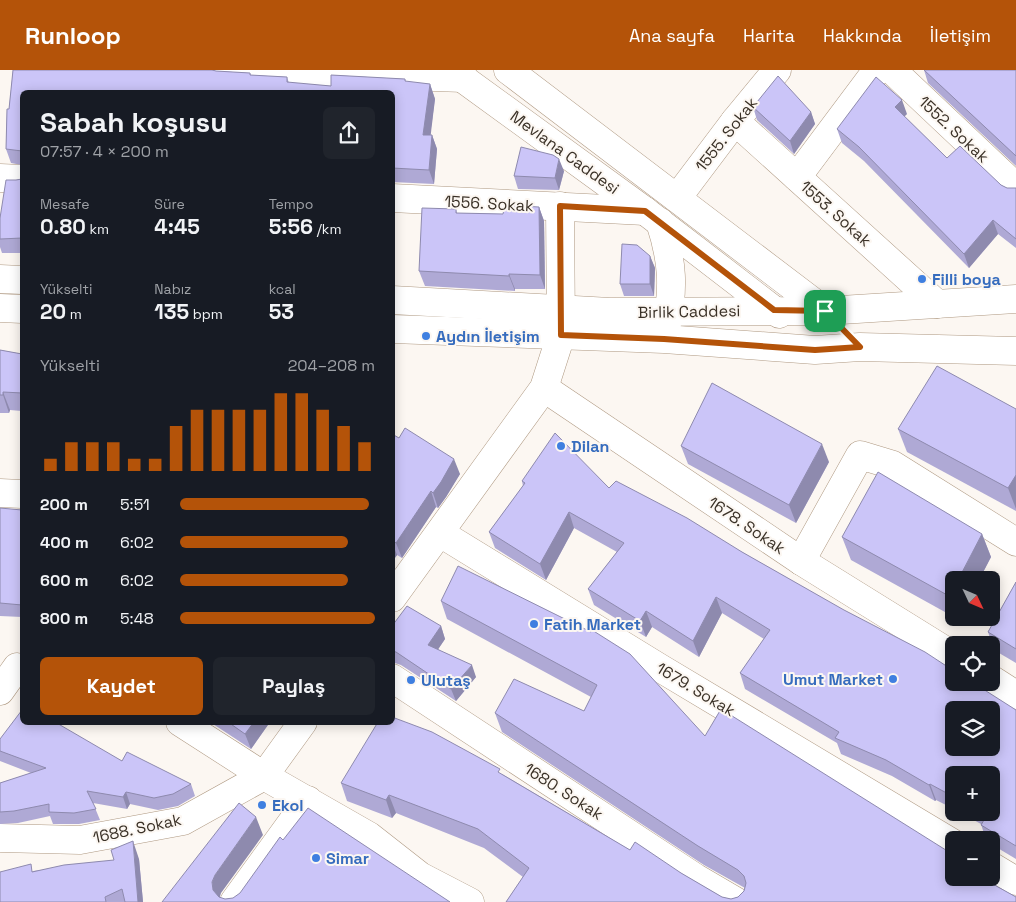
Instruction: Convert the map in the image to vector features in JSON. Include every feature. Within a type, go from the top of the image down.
[{"type":"street","points":[[222,70],[458,74]]},
{"type":"street","name":"Mevlana Caddesi","points":[[508,70],[825,311],[860,347]]},
{"type":"street","name":"1555. Sokak","points":[[677,198],[776,70]]},
{"type":"street","points":[[797,177],[878,70]]},
{"type":"street","name":"1552. Sokak","points":[[892,70],[1016,187]]},
{"type":"street","name":"Mevlana Caddesi","points":[[458,74],[653,217],[774,310],[815,350]]},
{"type":"street","name":"1553. Sokak","points":[[735,121],[937,304]]},
{"type":"street","points":[[0,178],[20,179]]},
{"type":"street","name":"1556. Sokak","points":[[395,198],[560,206],[653,217]]},
{"type":"street","points":[[395,594],[544,388],[561,322],[560,206]]},
{"type":"street","points":[[653,217],[669,250],[672,281],[670,311],[664,339]]},
{"type":"street","points":[[0,279],[20,280]]},
{"type":"street","name":"Birlik Caddesi","points":[[395,329],[561,322],[610,312],[825,311],[1016,299]]},
{"type":"street","name":"Birlik Caddesi","points":[[395,300],[561,322],[664,339],[815,350],[860,347],[1016,351]]},
{"type":"street","points":[[0,308],[20,309]]},
{"type":"street","name":"1678. Sokak","points":[[544,388],[801,561],[945,650]]},
{"type":"street","points":[[801,561],[860,455],[893,465],[1016,542]]},
{"type":"street","points":[[0,493],[20,494]]},
{"type":"street","name":"1679. Sokak","points":[[440,533],[945,839]]},
{"type":"street","points":[[0,691],[13,662]]},
{"type":"street","name":"1680. Sokak","points":[[395,680],[696,878],[737,902]]},
{"type":"street","points":[[1000,685],[1016,695]]},
{"type":"street","points":[[185,725],[264,776],[369,836],[420,876],[470,902]]},
{"type":"street","points":[[264,776],[300,725]]},
{"type":"street","name":"1688. Sokak","points":[[0,838],[80,840],[184,821],[264,776]]},
{"type":"street","points":[[234,902],[308,800]]},
{"type":"street","points":[[1000,871],[1016,881]]},
{"type":"building","points":[[13,70],[212,70],[287,77],[287,82],[331,86],[331,75],[405,79],[405,81],[430,84],[423,135],[432,135],[429,170],[395,168],[395,90],[20,90],[20,151],[6,149],[7,109],[9,109]]},
{"type":"building","points":[[924,70],[1016,70],[1016,156]]},
{"type":"building","points":[[778,76],[811,112],[790,141],[753,107]]},
{"type":"building","points":[[876,77],[902,100],[895,107],[947,158],[960,146],[1001,185],[1007,188],[1016,188],[1016,239],[993,220],[964,254],[859,147],[837,129]]},
{"type":"building","points":[[521,147],[553,155],[559,159],[555,178],[514,176]]},
{"type":"building","points":[[20,179],[20,238],[0,239],[0,218],[6,180]]},
{"type":"building","points":[[505,205],[539,207],[540,275],[509,274],[509,276],[419,271],[422,208],[456,209],[456,213],[503,214]]},
{"type":"building","points":[[622,244],[637,245],[650,256],[650,284],[620,284]]},
{"type":"building","points":[[0,350],[20,354],[20,393],[3,392],[3,395],[0,395]]},
{"type":"building","points":[[937,366],[1016,409],[1016,475],[1008,488],[898,429]]},
{"type":"building","points":[[712,383],[822,444],[789,505],[681,446]]},
{"type":"building","points":[[405,428],[454,459],[441,482],[433,493],[431,491],[396,543],[395,436],[399,438]]},
{"type":"building","points":[[555,433],[609,488],[616,481],[687,518],[742,552],[844,610],[925,652],[945,665],[945,691],[986,691],[1016,710],[1016,846],[1000,836],[1000,831],[991,831],[981,825],[983,821],[1000,821],[1000,766],[945,766],[945,792],[886,760],[835,738],[839,732],[740,673],[770,630],[716,597],[693,641],[646,611],[640,621],[588,589],[624,543],[569,512],[540,564],[489,532],[525,483],[522,481]]},
{"type":"building","points":[[878,472],[982,534],[963,571],[945,571],[945,594],[842,537]]},
{"type":"building","points":[[0,508],[20,510],[20,605],[0,603]]},
{"type":"building","points":[[458,566],[591,632],[592,630],[630,654],[705,736],[721,709],[945,849],[945,886],[997,886],[1016,897],[1016,902],[506,902],[529,868],[478,829],[389,795],[386,800],[341,783],[376,725],[395,725],[395,718],[432,732],[500,769],[498,772],[630,850],[635,842],[681,873],[722,897],[731,899],[738,897],[744,891],[746,883],[744,876],[738,870],[698,846],[495,713],[514,679],[584,711],[597,685],[441,601]]},
{"type":"building","points":[[1016,582],[1016,649],[1000,639],[1000,636],[995,636],[988,632],[991,626],[1000,626],[1000,611]]},
{"type":"building","points":[[407,606],[441,626],[428,645],[472,665],[451,689],[395,652],[395,622]]},
{"type":"building","points":[[20,713],[20,725],[60,725],[122,761],[127,752],[191,784],[173,794],[154,798],[126,792],[123,797],[87,791],[96,809],[74,813],[49,812],[49,804],[0,812],[0,783],[46,768],[0,751],[0,739]]},
{"type":"building","points":[[232,725],[252,725],[245,734]]},
{"type":"building","points":[[239,803],[256,817],[215,875],[212,882],[213,890],[219,897],[225,899],[233,898],[240,893],[280,837],[283,840],[308,808],[450,902],[162,902]]},
{"type":"building","points":[[133,841],[138,902],[125,902],[122,889],[105,897],[106,902],[0,902],[0,872],[31,864],[32,872],[64,865],[114,860],[111,850]]},
{"type":"place","name":"Filli boya","points":[[922,279]]},
{"type":"place","name":"Aydın İletişim","points":[[426,336]]},
{"type":"place","name":"Dilan","points":[[561,446]]},
{"type":"place","name":"Fatih Market","points":[[534,624]]},
{"type":"place","name":"Umut Market","points":[[893,679]]},
{"type":"place","name":"Ulutaş","points":[[411,680]]},
{"type":"place","name":"Ekol","points":[[262,805]]},
{"type":"place","name":"Simar","points":[[316,858]]},
{"type":"route","points":[[560,206],[645,211],[774,310],[825,311],[860,347],[815,350],[664,339],[561,335],[560,206]]}]
